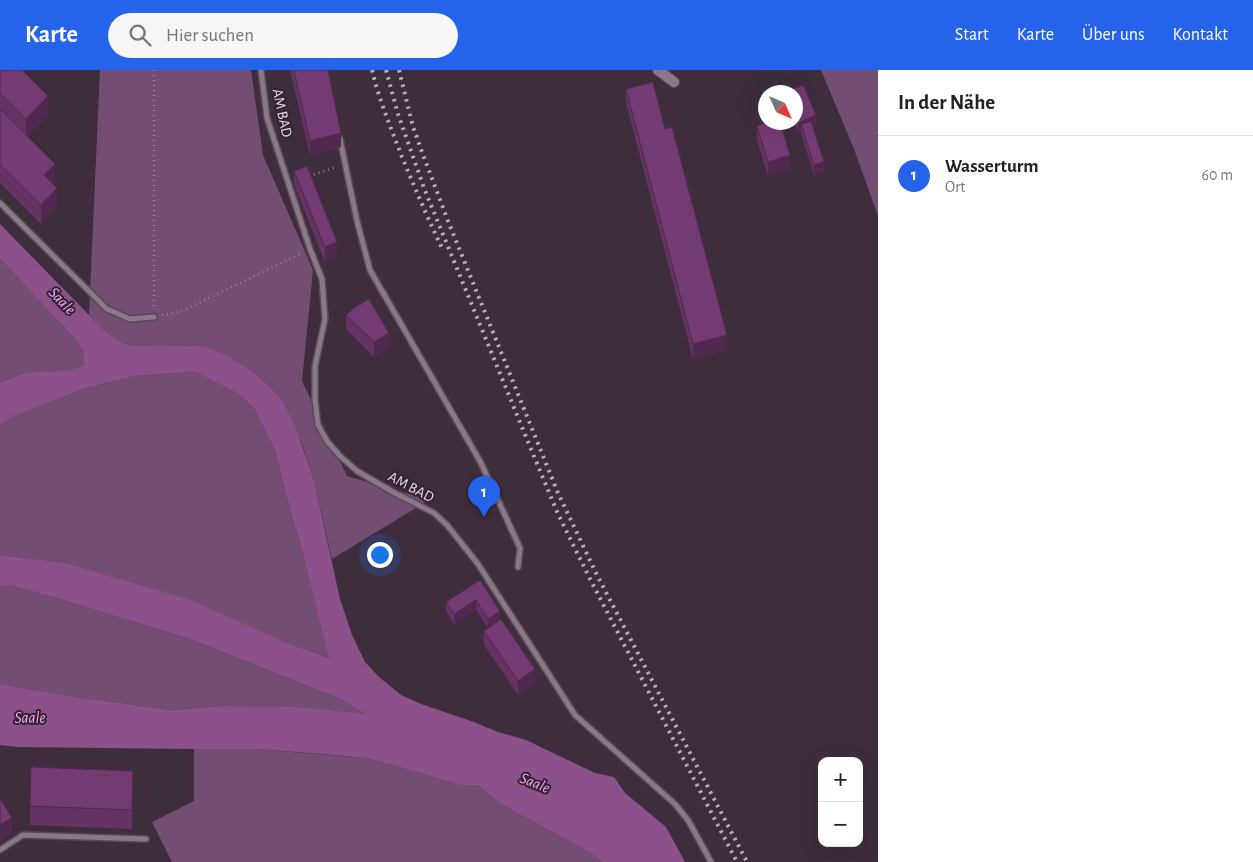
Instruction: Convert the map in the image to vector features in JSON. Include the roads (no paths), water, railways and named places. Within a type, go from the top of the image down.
[{"type":"street","points":[[658,70],[674,82]]},
{"type":"lane","name":"AM BAD","points":[[261,70],[267,118],[310,249],[322,279],[325,319],[315,366],[315,400],[318,424],[327,441],[357,471],[434,514],[448,526],[478,564],[575,714],[675,804],[688,820],[711,862]]},
{"type":"lane","points":[[338,129],[357,221],[370,270],[481,463],[520,548],[518,567]]},
{"type":"lane","points":[[0,203],[107,309],[130,319],[154,317]]},
{"type":"lane","points":[[0,850],[23,835],[146,839]]},
{"type":"water","name":"Saale","points":[[0,224],[104,330],[123,343],[135,346],[204,346],[229,357],[253,372],[282,400],[295,426],[314,480],[340,599],[352,635],[365,662],[379,677],[401,695],[421,704],[498,732],[526,740],[595,773],[614,777],[625,793],[666,827],[685,862],[602,862],[589,852],[499,803],[478,785],[461,785],[366,758],[257,749],[18,747],[0,745],[0,684],[171,710],[224,706],[295,707],[366,714],[338,698],[190,639],[9,585],[0,587],[0,555],[61,562],[188,599],[280,640],[329,658],[275,451],[254,408],[235,392],[195,372],[135,376],[84,389],[13,416],[0,425],[0,383],[22,374],[77,368],[84,365],[84,353],[76,340],[0,259]]},
{"type":"railway","points":[[372,70],[402,157],[442,248]]},
{"type":"railway","points":[[386,70],[398,114],[424,188],[558,514],[737,862]]},
{"type":"railway","points":[[399,70],[413,127],[422,152],[558,493],[597,575],[747,862]]},
{"type":"place","name":"Wasserturm","points":[[484,517]]}]
